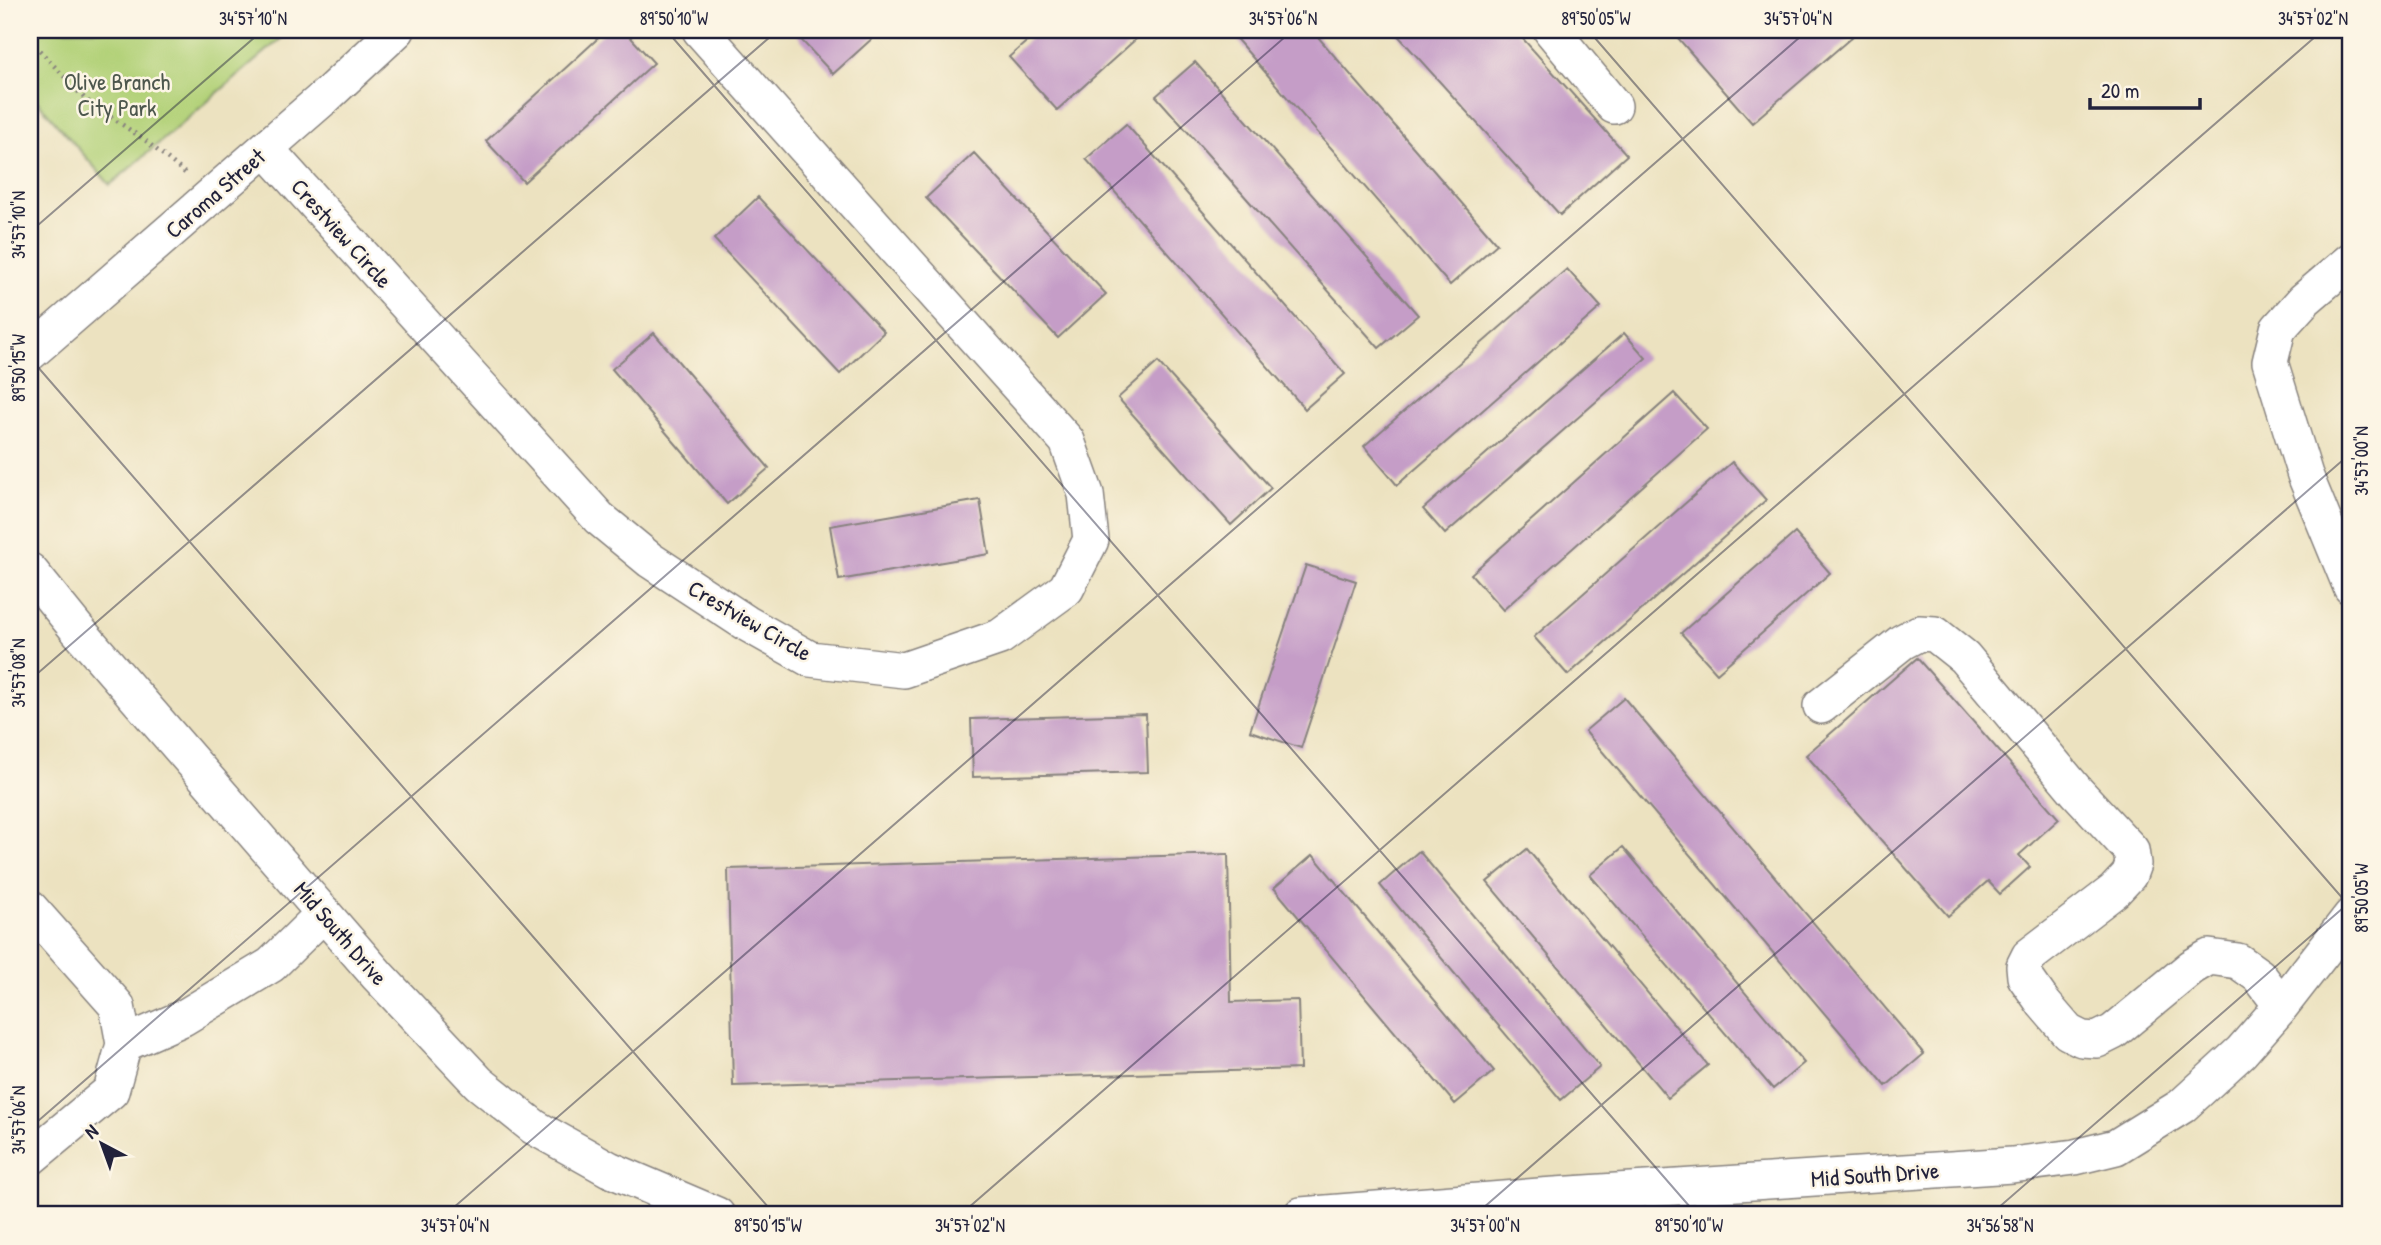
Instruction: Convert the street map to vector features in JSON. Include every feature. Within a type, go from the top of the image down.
[{"type":"street","name":"Caroma Street","points":[[30,353],[266,149],[397,30]]},
{"type":"street","name":"Crestview Circle","points":[[266,149],[598,518],[650,560],[746,622],[810,659],[904,670],[1000,637],[1066,589],[1091,540],[1086,494],[1067,441],[700,30]]},
{"type":"street","points":[[1551,30],[1615,106]]},
{"type":"street","points":[[2351,260],[2304,300],[2278,329],[2270,362],[2305,475],[2351,587]]},
{"type":"street","name":"Mid South Drive","points":[[30,571],[77,629],[324,913],[454,1059],[479,1083],[534,1127],[609,1169],[717,1215]]},
{"type":"street","points":[[1821,706],[1902,642],[1919,633],[1935,634],[1964,657],[2077,792],[2131,850],[2133,864],[2129,875],[2114,891],[2029,956],[2024,966],[2025,977],[2068,1032],[2082,1039],[2097,1040],[2113,1032],[2192,967],[2209,957],[2238,961],[2259,976],[2281,1005]]},
{"type":"street","points":[[30,908],[117,1006],[124,1044],[111,1091],[30,1158]]},
{"type":"street","points":[[124,1044],[183,1018],[271,965],[324,913]]},
{"type":"street","name":"Mid South Drive","points":[[1301,1215],[1540,1196],[2012,1165],[2076,1157],[2116,1147],[2182,1106],[2241,1052],[2351,916]]},
{"type":"path","points":[[30,40],[85,99],[146,141],[188,175]]},
{"type":"green space","name":"Olive Branch City Park","points":[[30,30],[291,30],[110,185],[30,93]]},
{"type":"building","points":[[607,30],[624,30],[654,63],[524,182],[486,141]]},
{"type":"building","points":[[792,30],[869,30],[875,36],[833,74]]},
{"type":"building","points":[[1040,30],[1146,30],[1057,110],[1009,57]]},
{"type":"building","points":[[1239,30],[1312,30],[1497,244],[1450,285],[1233,35]]},
{"type":"building","points":[[1393,30],[1515,30],[1627,155],[1560,215]]},
{"type":"building","points":[[1671,30],[1846,30],[1852,37],[1752,123]]},
{"type":"building","points":[[1195,62],[1418,315],[1379,348],[1156,96]]},
{"type":"building","points":[[1126,124],[1345,374],[1305,409],[1086,159]]},
{"type":"building","points":[[974,153],[1106,294],[1058,338],[926,198]]},
{"type":"building","points":[[758,197],[884,332],[840,374],[714,239]]},
{"type":"building","points":[[1567,269],[1601,307],[1397,485],[1364,446]]},
{"type":"building","points":[[654,333],[769,468],[727,504],[612,369]]},
{"type":"building","points":[[1624,333],[1646,358],[1445,534],[1423,509]]},
{"type":"building","points":[[1158,362],[1271,488],[1231,525],[1118,398]]},
{"type":"building","points":[[1674,393],[1707,429],[1503,610],[1471,574]]},
{"type":"building","points":[[1732,462],[1766,500],[1568,675],[1534,637]]},
{"type":"building","points":[[980,500],[989,554],[839,580],[830,526]]},
{"type":"building","points":[[1795,533],[1830,573],[1717,673],[1681,633]]},
{"type":"building","points":[[1306,565],[1356,581],[1301,748],[1250,731]]},
{"type":"building","points":[[1917,658],[2059,819],[2019,855],[2030,867],[2000,894],[1988,881],[1948,916],[1806,755]]},
{"type":"building","points":[[1624,698],[1924,1054],[1886,1086],[1585,731]]},
{"type":"building","points":[[1146,714],[1148,772],[973,777],[971,719]]},
{"type":"building","points":[[1623,847],[1804,1063],[1773,1089],[1590,875]]},
{"type":"building","points":[[1527,849],[1708,1065],[1668,1098],[1487,882]]},
{"type":"building","points":[[1419,851],[1600,1067],[1561,1100],[1380,885]]},
{"type":"building","points":[[1228,854],[1231,1002],[1298,1000],[1300,1069],[733,1086],[728,869]]},
{"type":"building","points":[[1313,855],[1494,1071],[1455,1104],[1274,888]]}]
